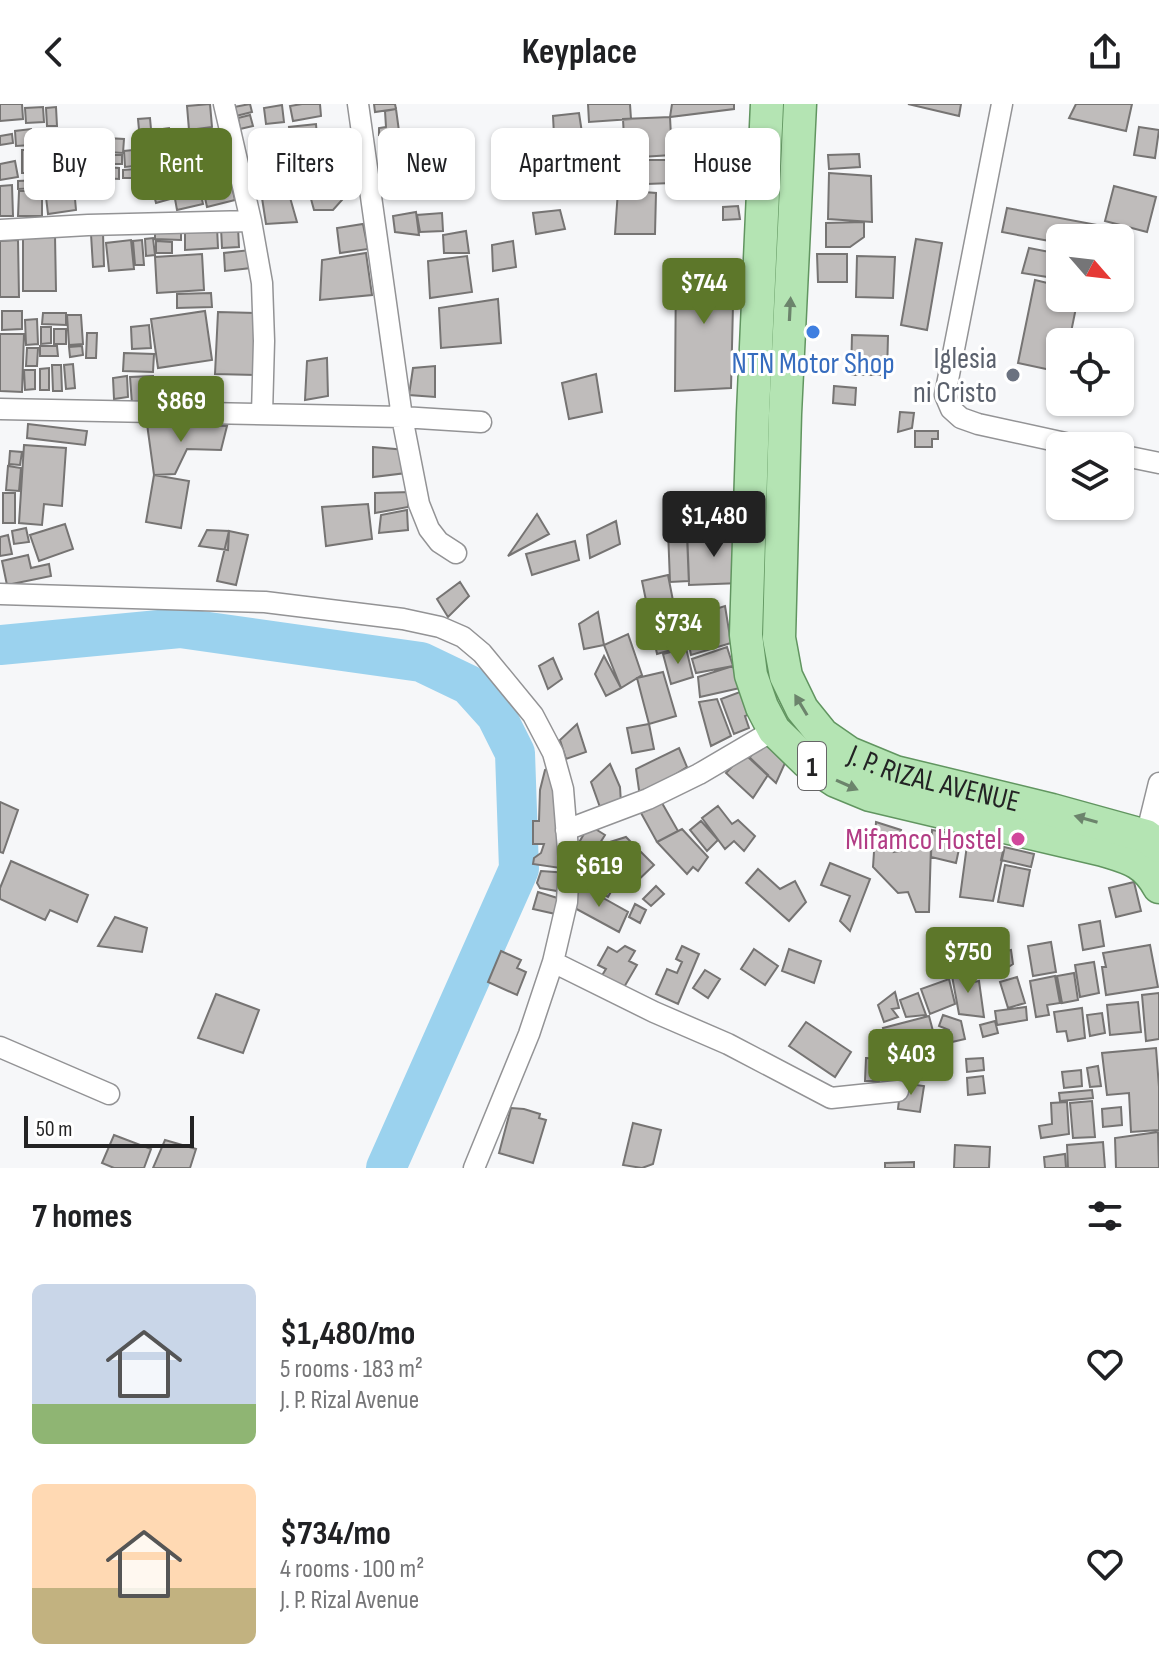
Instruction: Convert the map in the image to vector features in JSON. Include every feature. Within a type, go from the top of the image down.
[{"type":"main road","name":"J. P. RIZAL AVENUE","points":[[767,104],[746,635],[751,675],[762,707],[774,730],[807,762],[836,781],[870,795],[1076,843],[1147,847]]},
{"type":"main road","name":"J. P. RIZAL AVENUE","points":[[800,104],[785,414],[779,638],[786,676],[802,709],[823,735],[849,753],[895,772],[1052,810],[1147,847]]},
{"type":"main road","points":[[753,413],[785,414]]},
{"type":"main road","points":[[1147,847],[1159,887]]},
{"type":"street","points":[[224,104],[262,283],[262,414]]},
{"type":"street","points":[[358,104],[402,417],[419,504],[429,529],[439,542],[456,553]]},
{"type":"street","points":[[1002,104],[945,395],[951,409],[961,418],[1046,438]]},
{"type":"street","points":[[0,230],[251,221]]},
{"type":"street","points":[[0,409],[402,417],[481,422]]},
{"type":"street","points":[[1134,458],[1159,463]]},
{"type":"street","points":[[0,594],[265,602],[403,619],[440,627],[463,637],[482,653],[533,715],[553,753],[563,789],[569,862],[567,902],[553,962],[529,1034],[474,1168]]},
{"type":"street","points":[[566,830],[648,799],[699,774],[774,730]]},
{"type":"street","points":[[1147,847],[1159,783]]},
{"type":"street","points":[[553,962],[654,1012],[728,1044],[831,1098],[898,1091]]},
{"type":"street","points":[[0,1047],[109,1094]]},
{"type":"building","points":[[0,104],[22,104],[23,119],[0,121]]},
{"type":"building","points":[[210,104],[212,127],[189,128],[187,106]]},
{"type":"building","points":[[250,104],[252,112],[236,116],[234,107]]},
{"type":"building","points":[[320,104],[321,116],[293,121],[290,106]]},
{"type":"building","points":[[374,104],[395,104],[396,109],[375,112]]},
{"type":"building","points":[[588,104],[630,104],[631,119],[589,122]]},
{"type":"building","points":[[672,104],[734,104],[734,109],[670,117]]},
{"type":"building","points":[[908,104],[961,104],[959,116]]},
{"type":"building","points":[[1076,104],[1132,104],[1126,131],[1069,118]]},
{"type":"building","points":[[282,105],[284,122],[266,124],[264,108]]},
{"type":"building","points":[[43,107],[44,122],[26,123],[25,108]]},
{"type":"building","points":[[56,107],[57,126],[47,126],[46,108]]},
{"type":"building","points":[[396,109],[399,128],[379,128],[386,127],[385,111]]},
{"type":"building","points":[[579,113],[581,128],[554,128],[553,116]]},
{"type":"building","points":[[250,115],[253,126],[240,129],[238,118]]},
{"type":"building","points":[[670,117],[671,128],[665,128],[665,155],[649,156],[649,128],[623,128],[623,119]]},
{"type":"building","points":[[150,118],[151,128],[139,128],[138,119]]},
{"type":"building","points":[[316,124],[316,128],[289,128]]},
{"type":"building","points":[[1139,127],[1159,130],[1155,158],[1134,155]]},
{"type":"building","points":[[24,130],[24,146],[16,146],[15,131]]},
{"type":"building","points":[[12,134],[13,143],[0,145],[0,136]]},
{"type":"building","points":[[115,138],[124,139],[123,153],[115,152]]},
{"type":"building","points":[[22,150],[24,150],[24,173]]},
{"type":"building","points":[[131,150],[131,166],[125,167],[124,151]]},
{"type":"building","points":[[859,154],[860,167],[829,169],[828,155]]},
{"type":"building","points":[[115,155],[122,155],[122,164],[115,164]]},
{"type":"building","points":[[649,160],[665,160],[665,183],[649,184]]},
{"type":"building","points":[[15,161],[18,177],[0,180],[0,164]]},
{"type":"building","points":[[115,168],[119,168],[119,179],[115,179]]},
{"type":"building","points":[[131,169],[131,178],[123,178],[123,170]]},
{"type":"building","points":[[829,173],[871,176],[872,222],[828,219]]},
{"type":"building","points":[[18,181],[24,181],[24,189],[18,189]]},
{"type":"building","points":[[12,185],[13,216],[0,216],[0,186]]},
{"type":"building","points":[[232,186],[235,200],[207,207],[206,200],[232,200]]},
{"type":"building","points":[[1114,186],[1156,197],[1147,232],[1134,229],[1134,224],[1105,221]]},
{"type":"building","points":[[19,191],[24,191],[24,200],[42,200],[42,216],[18,216]]},
{"type":"building","points":[[649,192],[656,193],[655,234],[615,234],[617,200],[649,200]]},
{"type":"building","points":[[46,200],[75,200],[76,210],[48,214]]},
{"type":"building","points":[[175,200],[202,200],[203,204],[177,210]]},
{"type":"building","points":[[262,200],[291,200],[297,222],[266,224]]},
{"type":"building","points":[[311,200],[342,200],[333,210],[314,210]]},
{"type":"building","points":[[738,206],[740,219],[723,220],[723,207]]},
{"type":"building","points":[[1007,208],[1092,224],[1046,224],[1046,240],[1002,232]]},
{"type":"building","points":[[560,210],[565,229],[536,234],[533,213]]},
{"type":"building","points":[[416,212],[419,235],[395,232],[393,216]]},
{"type":"building","points":[[442,213],[443,231],[420,232],[417,215]]},
{"type":"building","points":[[864,222],[864,237],[850,247],[826,247],[826,223]]},
{"type":"building","points":[[363,224],[368,249],[340,253],[337,228]]},
{"type":"building","points":[[217,227],[218,248],[185,250],[185,228]]},
{"type":"building","points":[[238,227],[239,247],[222,248],[221,228]]},
{"type":"building","points":[[155,228],[181,228],[181,240],[155,239]]},
{"type":"building","points":[[466,231],[469,253],[444,253],[443,235]]},
{"type":"building","points":[[103,233],[104,266],[93,267],[91,234]]},
{"type":"building","points":[[23,235],[55,235],[56,291],[23,291]]},
{"type":"building","points":[[153,238],[155,255],[146,256],[145,239]]},
{"type":"building","points":[[916,239],[942,243],[927,330],[901,325]]},
{"type":"building","points":[[18,240],[19,297],[0,297],[0,241]]},
{"type":"building","points":[[131,240],[134,269],[109,271],[106,243]]},
{"type":"building","points":[[142,240],[144,265],[135,265],[133,241]]},
{"type":"building","points":[[156,241],[172,242],[172,253],[156,253]]},
{"type":"building","points":[[513,241],[516,267],[493,271],[492,245]]},
{"type":"building","points":[[1029,248],[1046,251],[1046,277],[1022,273]]},
{"type":"building","points":[[250,250],[251,268],[225,271],[224,253]]},
{"type":"building","points":[[366,253],[372,295],[320,300],[322,260]]},
{"type":"building","points":[[202,254],[204,290],[157,293],[155,257]]},
{"type":"building","points":[[817,254],[847,254],[847,282],[818,282]]},
{"type":"building","points":[[467,256],[472,292],[430,298],[428,261]]},
{"type":"building","points":[[857,256],[895,257],[893,298],[856,297]]},
{"type":"building","points":[[734,263],[731,388],[675,391],[676,264]]},
{"type":"building","points":[[1035,280],[1046,283],[1046,312],[1075,312],[1072,328],[1046,328],[1046,369],[1018,363]]},
{"type":"building","points":[[211,293],[212,307],[177,308],[177,294]]},
{"type":"building","points":[[498,299],[501,343],[441,348],[439,308]]},
{"type":"building","points":[[2,311],[22,311],[22,329],[2,330]]},
{"type":"building","points":[[205,311],[212,360],[158,368],[151,319]]},
{"type":"building","points":[[218,312],[255,313],[257,375],[215,374]]},
{"type":"building","points":[[43,313],[66,313],[66,325],[42,324]]},
{"type":"building","points":[[67,315],[81,315],[83,344],[69,345]]},
{"type":"building","points":[[37,319],[38,344],[26,345],[25,320]]},
{"type":"building","points":[[149,325],[151,348],[132,349],[131,327]]},
{"type":"building","points":[[41,327],[51,327],[51,343],[41,344]]},
{"type":"building","points":[[54,329],[66,329],[66,344],[54,344]]},
{"type":"building","points":[[87,333],[97,333],[96,358],[86,358]]},
{"type":"building","points":[[0,334],[24,334],[22,392],[0,391]]},
{"type":"building","points":[[852,335],[888,336],[887,375],[851,375]]},
{"type":"building","points":[[40,346],[57,346],[58,356],[40,356]]},
{"type":"building","points":[[82,346],[83,355],[70,357],[69,347]]},
{"type":"building","points":[[27,348],[38,348],[37,366],[26,366]]},
{"type":"building","points":[[124,353],[154,354],[153,372],[123,371]]},
{"type":"building","points":[[327,358],[328,396],[305,400],[307,361]]},
{"type":"building","points":[[73,364],[75,388],[66,389],[64,365]]},
{"type":"building","points":[[52,365],[61,365],[62,391],[53,391]]},
{"type":"building","points":[[435,366],[435,397],[409,395],[413,368]]},
{"type":"building","points":[[49,368],[49,390],[40,390],[40,369]]},
{"type":"building","points":[[24,370],[35,370],[35,389],[25,390]]},
{"type":"building","points":[[596,374],[602,412],[569,419],[562,383]]},
{"type":"building","points":[[127,376],[128,397],[114,399],[113,378]]},
{"type":"building","points":[[153,376],[154,402],[132,404],[130,377]]},
{"type":"building","points":[[834,386],[856,388],[855,405],[833,403]]},
{"type":"building","points":[[900,412],[914,413],[912,428],[898,432]]},
{"type":"building","points":[[28,424],[87,431],[85,445],[27,438]]},
{"type":"building","points":[[147,424],[227,426],[221,450],[187,449],[175,474],[154,475]]},
{"type":"building","points":[[915,431],[938,431],[938,439],[932,439],[932,447],[915,447]]},
{"type":"building","points":[[24,445],[66,448],[62,506],[44,504],[42,525],[19,523]]},
{"type":"building","points":[[373,447],[406,450],[406,473],[373,477]]},
{"type":"building","points":[[10,451],[22,452],[20,465],[9,464]]},
{"type":"building","points":[[8,466],[21,468],[19,491],[6,490]]},
{"type":"building","points":[[154,475],[189,481],[181,528],[146,522]]},
{"type":"building","points":[[410,492],[408,507],[375,513],[375,493]]},
{"type":"building","points":[[3,493],[15,493],[15,523],[3,523]]},
{"type":"building","points":[[368,504],[372,539],[326,546],[322,507]]},
{"type":"building","points":[[407,510],[408,530],[379,533],[381,515]]},
{"type":"building","points":[[537,514],[549,534],[508,556]]},
{"type":"building","points":[[616,521],[620,544],[590,558],[587,535]]},
{"type":"building","points":[[65,524],[73,549],[39,561],[30,535]]},
{"type":"building","points":[[26,528],[29,542],[14,544],[12,531]]},
{"type":"building","points":[[687,529],[689,581],[670,582],[668,530]]},
{"type":"building","points":[[207,530],[229,531],[228,550],[199,546]]},
{"type":"building","points":[[229,531],[248,535],[236,585],[217,581]]},
{"type":"building","points":[[739,533],[741,583],[689,585],[687,536]]},
{"type":"building","points":[[8,535],[12,554],[0,556],[0,537]]},
{"type":"building","points":[[575,541],[579,560],[532,575],[526,554]]},
{"type":"building","points":[[28,555],[31,568],[49,564],[51,576],[7,585],[2,561]]},
{"type":"building","points":[[668,575],[682,647],[657,654],[642,581]]},
{"type":"building","points":[[460,582],[469,596],[448,617],[437,599]]},
{"type":"building","points":[[725,606],[731,643],[691,655],[684,619]]},
{"type":"building","points":[[598,612],[604,645],[584,649],[579,624]]},
{"type":"building","points":[[628,634],[642,675],[621,688],[604,645]]},
{"type":"building","points":[[727,647],[733,666],[696,673],[692,659]]},
{"type":"building","points":[[686,648],[693,677],[671,684],[663,654]]},
{"type":"building","points":[[604,656],[621,688],[606,696],[595,674]]},
{"type":"building","points":[[553,658],[562,679],[548,689],[539,666]]},
{"type":"building","points":[[733,666],[740,688],[700,697],[698,677]]},
{"type":"building","points":[[663,672],[676,716],[649,724],[637,678]]},
{"type":"building","points":[[748,689],[757,711],[745,716],[749,728],[734,734],[721,699]]},
{"type":"building","points":[[717,699],[731,736],[711,746],[699,702]]},
{"type":"building","points":[[577,724],[586,752],[566,759],[560,740]]},
{"type":"building","points":[[649,724],[654,749],[632,753],[627,728]]},
{"type":"building","points":[[764,741],[785,763],[776,783],[749,758]]},
{"type":"building","points":[[679,748],[687,767],[640,797],[636,769]]},
{"type":"building","points":[[745,753],[768,775],[753,798],[726,773]]},
{"type":"building","points":[[610,764],[620,787],[621,803],[601,810],[591,782]]},
{"type":"building","points":[[550,768],[566,856],[560,868],[533,864],[544,844],[533,844],[533,821],[539,821],[540,790],[545,770]]},
{"type":"building","points":[[0,802],[18,810],[3,853],[0,852]]},
{"type":"building","points":[[662,803],[678,831],[657,842],[641,813]]},
{"type":"building","points":[[718,806],[732,824],[738,820],[755,836],[744,851],[734,841],[725,849],[702,818]]},
{"type":"building","points":[[701,821],[718,840],[707,851],[690,830]]},
{"type":"building","points":[[876,822],[901,830],[894,852],[905,850],[907,840],[931,845],[929,912],[916,912],[908,892],[898,893],[873,867]]},
{"type":"building","points":[[589,825],[605,835],[600,843],[621,856],[607,877],[572,855]]},
{"type":"building","points":[[682,829],[708,857],[698,871],[693,867],[687,874],[657,842]]},
{"type":"building","points":[[932,830],[962,835],[956,863],[931,857]]},
{"type":"building","points":[[626,837],[654,865],[632,886],[623,868],[630,859],[610,842]]},
{"type":"building","points":[[967,845],[1004,850],[993,901],[960,897]]},
{"type":"building","points":[[1004,847],[1034,854],[1031,867],[1001,860]]},
{"type":"building","points":[[11,861],[88,895],[77,922],[50,910],[45,920],[0,899],[0,888]]},
{"type":"building","points":[[830,863],[870,879],[850,931],[840,921],[850,896],[821,885]]},
{"type":"building","points":[[586,864],[616,883],[608,897],[575,879]]},
{"type":"building","points":[[1005,865],[1030,870],[1023,906],[998,902]]},
{"type":"building","points":[[758,869],[780,889],[795,881],[806,902],[789,921],[746,883]]},
{"type":"building","points":[[541,871],[568,873],[568,893],[540,888],[537,883]]},
{"type":"building","points":[[1134,882],[1141,911],[1116,917],[1109,888]]},
{"type":"building","points":[[580,885],[628,912],[619,932],[571,906]]},
{"type":"building","points":[[656,886],[664,894],[651,906],[643,899]]},
{"type":"building","points":[[538,892],[564,900],[560,915],[533,909]]},
{"type":"building","points":[[635,904],[646,910],[640,923],[629,917]]},
{"type":"building","points":[[115,917],[147,928],[142,952],[98,946]]},
{"type":"building","points":[[1100,921],[1104,946],[1083,950],[1079,925]]},
{"type":"building","points":[[1051,942],[1056,972],[1033,976],[1028,946]]},
{"type":"building","points":[[952,943],[959,966],[937,973],[930,950]]},
{"type":"building","points":[[1150,945],[1158,987],[1106,995],[1103,953]]},
{"type":"building","points":[[625,946],[635,951],[629,961],[637,965],[623,989],[601,977],[606,969],[598,965],[608,947],[617,952]]},
{"type":"building","points":[[682,946],[699,954],[678,1004],[656,994],[667,969],[677,973],[682,962],[676,959]]},
{"type":"building","points":[[754,949],[778,966],[765,985],[741,969]]},
{"type":"building","points":[[789,949],[821,961],[814,983],[782,971]]},
{"type":"building","points":[[1011,950],[1013,964],[999,973],[996,953]]},
{"type":"building","points":[[501,951],[521,960],[517,968],[526,972],[517,995],[488,982]]},
{"type":"building","points":[[1094,962],[1099,993],[1080,997],[1075,965]]},
{"type":"building","points":[[705,970],[720,979],[708,998],[693,988]]},
{"type":"building","points":[[962,970],[963,978],[974,976],[974,982],[979,981],[984,1017],[959,1014],[952,976]]},
{"type":"building","points":[[1074,973],[1078,1000],[1062,1003],[1057,976]]},
{"type":"building","points":[[1055,976],[1060,1003],[1047,1005],[1049,1015],[1036,1017],[1030,981]]},
{"type":"building","points":[[1017,977],[1025,1003],[1008,1008],[1000,982]]},
{"type":"building","points":[[949,979],[955,1004],[930,1014],[921,989]]},
{"type":"building","points":[[895,992],[899,1008],[892,1009],[898,1017],[884,1022],[878,1005]]},
{"type":"building","points":[[918,993],[926,1015],[906,1017],[900,1000]]},
{"type":"building","points":[[1159,993],[1159,1039],[1146,1041],[1142,995]]},
{"type":"building","points":[[216,994],[259,1010],[243,1053],[198,1038]]},
{"type":"building","points":[[1138,1002],[1141,1032],[1110,1035],[1107,1005]]},
{"type":"building","points":[[1026,1007],[1027,1020],[997,1025],[995,1011]]},
{"type":"building","points":[[1082,1008],[1085,1038],[1068,1041],[1066,1031],[1057,1032],[1054,1012]]},
{"type":"building","points":[[1102,1013],[1105,1033],[1090,1036],[1087,1015]]},
{"type":"building","points":[[943,1015],[961,1021],[965,1039],[952,1042],[949,1030],[939,1026]]},
{"type":"building","points":[[929,1016],[933,1031],[941,1035],[941,1047],[921,1052],[917,1033],[887,1041],[883,1028]]},
{"type":"building","points":[[995,1021],[998,1033],[983,1037],[980,1025]]},
{"type":"building","points":[[806,1022],[851,1052],[835,1077],[789,1046]]},
{"type":"building","points":[[1156,1048],[1159,1130],[1131,1132],[1129,1093],[1107,1095],[1102,1053]]},
{"type":"building","points":[[897,1052],[918,1054],[916,1074],[901,1073],[900,1080],[890,1079],[885,1063],[896,1064]]},
{"type":"building","points":[[866,1058],[880,1059],[879,1081],[865,1081]]},
{"type":"building","points":[[983,1058],[984,1070],[967,1072],[966,1059]]},
{"type":"building","points":[[1098,1066],[1101,1086],[1090,1087],[1087,1068]]},
{"type":"building","points":[[1081,1070],[1082,1086],[1064,1088],[1062,1072]]},
{"type":"building","points":[[983,1076],[985,1093],[968,1095],[967,1078]]},
{"type":"building","points":[[901,1083],[924,1086],[920,1112],[898,1109]]},
{"type":"building","points":[[1092,1090],[1093,1098],[1060,1101],[1059,1093]]},
{"type":"building","points":[[1092,1101],[1095,1137],[1073,1138],[1070,1103]]},
{"type":"building","points":[[1067,1102],[1069,1134],[1041,1138],[1039,1126],[1052,1124],[1051,1103]]},
{"type":"building","points":[[1121,1107],[1122,1125],[1103,1127],[1102,1109]]},
{"type":"building","points":[[511,1108],[540,1114],[539,1118],[546,1120],[533,1163],[499,1153]]},
{"type":"building","points":[[633,1123],[661,1130],[653,1164],[642,1168],[623,1165]]},
{"type":"building","points":[[1158,1132],[1159,1168],[1116,1168],[1115,1138]]},
{"type":"building","points":[[114,1135],[151,1149],[144,1168],[114,1168],[102,1163]]},
{"type":"building","points":[[165,1140],[196,1149],[190,1168],[153,1168]]},
{"type":"building","points":[[1103,1142],[1105,1168],[1068,1168],[1067,1145]]},
{"type":"building","points":[[955,1145],[990,1147],[989,1168],[954,1168]]},
{"type":"building","points":[[1065,1154],[1066,1168],[1045,1168],[1044,1157]]},
{"type":"building","points":[[914,1162],[914,1168],[885,1168],[885,1163]]},
{"type":"waterway","points":[[0,645],[180,628],[421,662],[469,685],[496,715],[515,753],[519,869],[386,1168]]},
{"type":"place","name":"NTN Motor Shop","points":[[813,332]]},
{"type":"place","name":"Iglesia ni Cristo","points":[[1013,375]]},
{"type":"place","name":"Mifamco Hostel","points":[[1018,839]]}]
